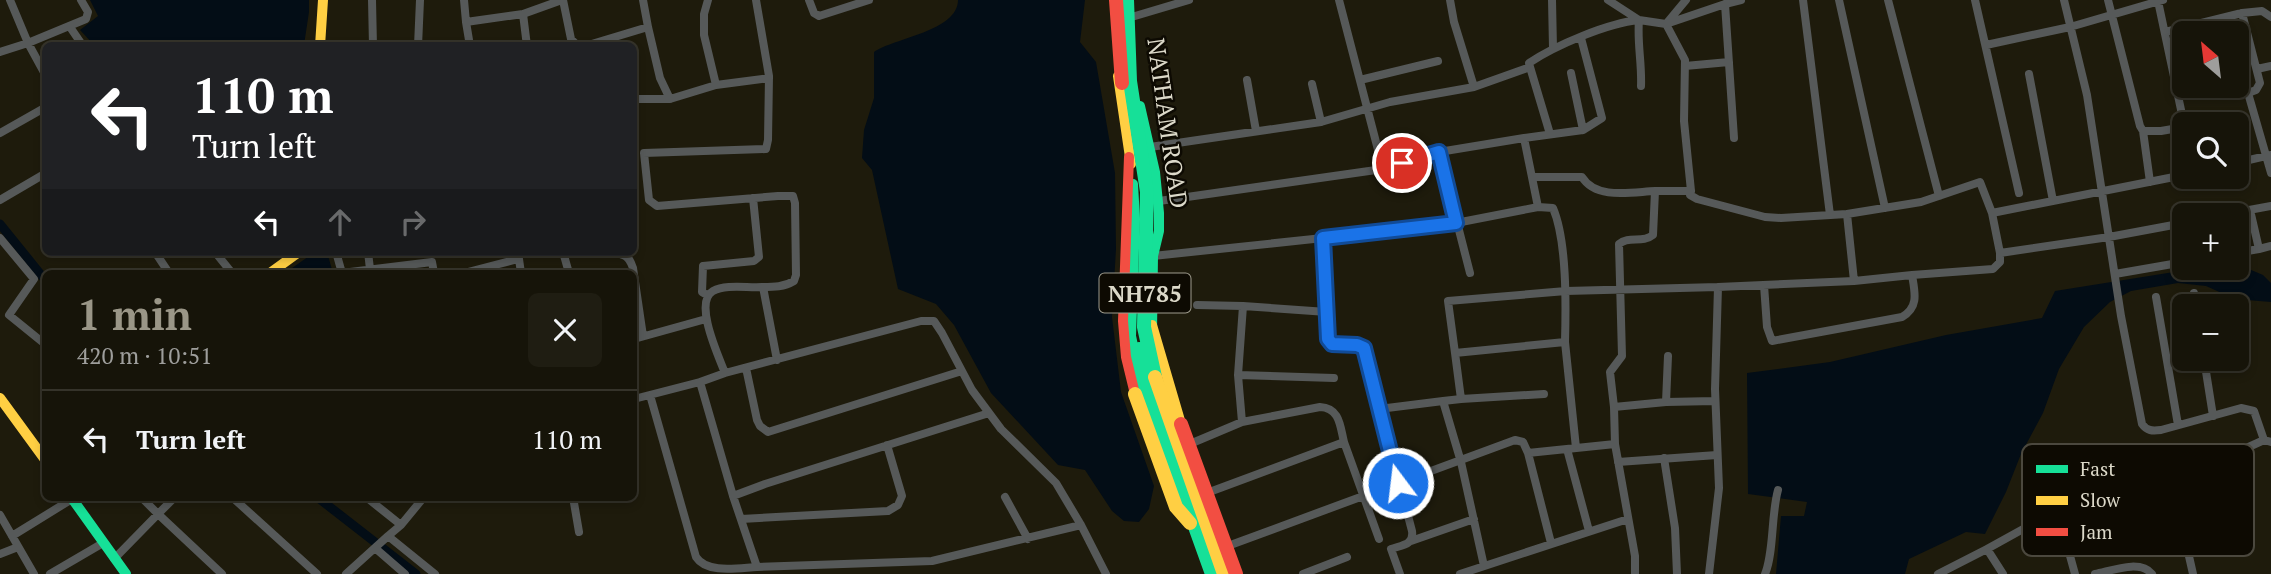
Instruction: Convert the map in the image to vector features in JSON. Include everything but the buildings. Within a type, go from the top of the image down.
[{"type":"main road","points":[[320,42],[323,0]]},
{"type":"main road","name":"NATHAM ROAD","points":[[1115,0],[1116,54],[1129,157]]},
{"type":"main road","name":"NH785","points":[[1115,0],[1118,54],[1140,205],[1141,239],[1135,288],[1136,334],[1143,374],[1157,421],[1210,574]]},
{"type":"main road","name":"NATHAM ROAD","points":[[1129,0],[1135,71],[1159,201],[1152,325]]},
{"type":"main road","name":"NH785","points":[[1129,0],[1130,81],[1147,192],[1144,327],[1157,385],[1224,574]]},
{"type":"main road","points":[[1129,157],[1125,178],[1128,206],[1123,273],[1125,353],[1135,394],[1176,507],[1196,529]]},
{"type":"main road","points":[[1129,157],[1135,203],[1131,327],[1134,359],[1150,421],[1210,574]]},
{"type":"main road","points":[[275,270],[294,256]]},
{"type":"main road","points":[[1152,325],[1170,394],[1234,574]]},
{"type":"main road","points":[[1152,325],[1167,396],[1234,574]]},
{"type":"main road","points":[[2,406],[42,455]]},
{"type":"main road","points":[[74,501],[127,574]]},
{"type":"street","points":[[10,0],[42,69]]},
{"type":"street","points":[[0,52],[86,19],[88,16],[81,0]]},
{"type":"street","points":[[372,0],[373,42]]},
{"type":"street","points":[[418,42],[420,0]]},
{"type":"street","points":[[464,0],[469,42]]},
{"type":"street","points":[[466,22],[523,14],[538,4],[563,0],[571,38],[574,42]]},
{"type":"street","points":[[643,0],[660,78],[670,99]]},
{"type":"street","points":[[708,0],[704,14],[704,36],[716,85]]},
{"type":"street","points":[[637,154],[766,149],[769,78],[756,0]]},
{"type":"street","points":[[809,0],[814,13],[819,16],[870,0]]},
{"type":"street","points":[[1114,22],[1189,0]]},
{"type":"street","points":[[1339,0],[1383,169]]},
{"type":"street","points":[[1450,0],[1474,87]]},
{"type":"street","points":[[1552,0],[1553,48]]},
{"type":"street","points":[[1608,0],[1639,20]]},
{"type":"street","points":[[1666,24],[1686,0]]},
{"type":"street","points":[[1550,134],[1529,62],[1553,48],[1624,22],[1639,20],[1666,24],[1741,0]]},
{"type":"street","points":[[1803,0],[1830,215]]},
{"type":"street","points":[[1839,0],[1885,208]]},
{"type":"street","points":[[1888,0],[1939,196]]},
{"type":"street","points":[[1975,0],[2020,193]]},
{"type":"street","points":[[2064,0],[2087,95],[2142,424],[2151,430],[2241,408],[2254,411],[2267,441]]},
{"type":"street","points":[[2108,0],[2143,131],[2150,182]]},
{"type":"street","points":[[1986,45],[2070,27],[2161,1],[2181,112]]},
{"type":"street","points":[[1725,4],[1734,138]]},
{"type":"street","points":[[2209,21],[2262,11],[2271,17]]},
{"type":"street","points":[[2242,13],[2259,87],[2249,92]]},
{"type":"street","points":[[523,14],[526,42]]},
{"type":"street","points":[[1639,20],[1641,86]]},
{"type":"street","points":[[1461,399],[1448,301],[1566,291],[1854,281],[1993,269],[2000,262],[1992,213],[1980,182],[1921,202],[1847,214],[1782,218],[1765,217],[1690,195],[1684,121],[1685,60],[1666,24]]},
{"type":"street","points":[[70,27],[80,42]]},
{"type":"street","points":[[598,42],[648,27]]},
{"type":"street","points":[[2165,32],[2172,30]]},
{"type":"street","points":[[1159,201],[1383,169],[1439,152],[1583,130],[1602,118],[1581,38]]},
{"type":"street","points":[[1360,79],[1438,61]]},
{"type":"street","points":[[1685,66],[1729,62]]},
{"type":"street","points":[[2257,69],[2271,65]]},
{"type":"street","points":[[1150,147],[1321,122],[1390,102],[1474,87],[1530,67]]},
{"type":"street","points":[[1571,73],[1583,130]]},
{"type":"street","points":[[2029,74],[2053,201]]},
{"type":"street","points":[[637,99],[670,99],[716,85],[769,78]]},
{"type":"street","points":[[1247,80],[1256,131]]},
{"type":"street","points":[[1312,85],[1321,122]]},
{"type":"street","points":[[2249,96],[2269,156],[2271,173]]},
{"type":"street","points":[[0,133],[42,109]]},
{"type":"street","points":[[2143,131],[2172,129]]},
{"type":"street","points":[[1524,138],[1538,207]]},
{"type":"street","points":[[1439,152],[1470,273]]},
{"type":"street","points":[[644,153],[649,200],[657,206],[793,196],[794,281],[781,287],[722,288],[707,295]]},
{"type":"street","points":[[2249,160],[2269,156]]},
{"type":"street","points":[[0,200],[42,175]]},
{"type":"street","points":[[1532,177],[1582,177],[1592,189],[1603,192],[1691,191]]},
{"type":"street","points":[[1992,213],[2172,177]]},
{"type":"street","points":[[1635,574],[1635,556],[1615,444],[1610,372],[1622,356],[1619,244],[1628,239],[1646,240],[1653,235],[1655,191]]},
{"type":"street","points":[[707,295],[702,292],[703,266],[754,261],[759,257],[752,198]]},
{"type":"street","points":[[2259,249],[2250,210],[2271,206]]},
{"type":"street","points":[[1154,254],[1456,223],[1538,207],[1553,208],[1566,291],[1565,342],[1572,448],[1589,531]]},
{"type":"street","points":[[1847,214],[1854,281]]},
{"type":"street","points":[[2000,253],[2172,225]]},
{"type":"street","points":[[0,238],[34,279],[9,315],[42,342]]},
{"type":"street","points":[[1323,238],[1327,333],[1332,344],[1357,345],[1364,348],[1412,531],[1411,541]]},
{"type":"street","points":[[2249,251],[2271,246]]},
{"type":"street","points":[[218,256],[230,270]]},
{"type":"street","points":[[368,256],[369,269]]},
{"type":"street","points":[[432,256],[433,270]]},
{"type":"street","points":[[474,270],[518,256]]},
{"type":"street","points":[[362,270],[432,262]]},
{"type":"street","points":[[2115,274],[2172,264]]},
{"type":"street","points":[[1763,285],[1767,327],[1772,341],[1902,317],[1914,309],[1916,300],[1912,275]]},
{"type":"street","points":[[763,287],[777,360]]},
{"type":"street","points":[[1709,574],[1719,488],[1715,401],[1718,287]]},
{"type":"street","points":[[637,295],[643,336]]},
{"type":"street","points":[[707,295],[704,307],[706,319],[725,373]]},
{"type":"street","points":[[2156,297],[2178,425]]},
{"type":"street","points":[[1197,305],[1327,312]]},
{"type":"street","points":[[1242,422],[1238,375],[1243,306]]},
{"type":"street","points":[[637,338],[706,319]]},
{"type":"street","points":[[637,397],[928,320],[938,325],[972,390],[1001,429],[1056,483],[1106,574]]},
{"type":"street","points":[[1455,353],[1565,342]]},
{"type":"street","points":[[1666,402],[1668,356]]},
{"type":"street","points":[[746,368],[757,420],[768,432],[962,371]]},
{"type":"street","points":[[2206,371],[2213,416]]},
{"type":"street","points":[[1238,375],[1334,378]]},
{"type":"street","points":[[699,383],[757,567]]},
{"type":"street","points":[[1379,410],[1461,399],[1544,394]]},
{"type":"street","points":[[650,395],[696,557],[701,565],[709,569],[932,561],[1081,525]]},
{"type":"street","points":[[1443,401],[1461,462],[1484,566]]},
{"type":"street","points":[[1614,407],[1715,401]]},
{"type":"street","points":[[1185,447],[1242,422],[1269,415],[1329,408],[1336,412],[1379,539]]},
{"type":"street","points":[[733,496],[989,413]]},
{"type":"street","points":[[1222,548],[1515,440],[1523,442],[1528,453],[1551,543]]},
{"type":"street","points":[[1203,495],[1345,442]]},
{"type":"street","points":[[1528,453],[1615,444]]},
{"type":"street","points":[[741,519],[888,511],[898,505],[902,496],[887,445]]},
{"type":"street","points":[[1618,462],[1717,455]]},
{"type":"street","points":[[1664,458],[1675,528],[1677,574]]},
{"type":"street","points":[[1765,574],[1769,559],[1772,510],[1778,490]]},
{"type":"street","points":[[1005,497],[1028,539]]},
{"type":"street","points":[[12,536],[67,501]]},
{"type":"street","points":[[145,501],[222,574]]},
{"type":"street","points":[[114,559],[171,501]]},
{"type":"street","points":[[236,501],[317,574]]},
{"type":"street","points":[[371,501],[401,525]]},
{"type":"street","points":[[346,574],[401,525],[421,501]]},
{"type":"street","points":[[574,501],[579,532]]},
{"type":"street","points":[[0,514],[34,574]]},
{"type":"street","points":[[1400,574],[1391,549],[1474,519]]},
{"type":"street","points":[[1460,574],[1628,519]]},
{"type":"street","points":[[1938,574],[2022,530]]},
{"type":"street","points":[[50,574],[103,543]]},
{"type":"street","points":[[380,543],[405,574]]},
{"type":"street","points":[[380,543],[435,574]]},
{"type":"street","points":[[0,554],[18,547]]},
{"type":"street","points":[[1987,549],[2003,574]]},
{"type":"street","points":[[2070,556],[2075,574]]},
{"type":"street","points":[[2189,556],[2193,574]]},
{"type":"street","points":[[1303,574],[1347,557]]},
{"type":"street","points":[[2095,574],[2136,566],[2148,569],[2152,574]]},
{"type":"shaded area","points":[[90,0],[309,0],[304,42],[91,42],[80,30],[98,16]]},
{"type":"shaded area","points":[[958,0],[1085,0],[1080,42],[1096,62],[1115,173],[1116,249],[1112,317],[1121,392],[1154,486],[1149,509],[1139,522],[1124,521],[1112,511],[1085,470],[1058,465],[991,393],[954,325],[936,304],[898,289],[872,170],[862,158],[864,130],[874,98],[874,52],[937,26],[955,11]]},
{"type":"shaded area","points":[[309,256],[328,256],[332,270],[289,270]]},
{"type":"shaded area","points":[[2249,269],[2263,275],[2271,283],[2271,302],[2249,300],[2249,294],[2224,294],[2206,286],[2178,283],[2131,291],[2110,302],[2084,327],[2059,369],[2043,413],[2026,444],[2022,444],[2022,452],[2006,492],[1985,534],[1966,532],[1909,559],[1905,574],[1776,574],[1781,516],[1804,516],[1807,502],[1748,494],[1747,373],[1830,362],[1946,335],[2042,318],[2055,291],[2172,272],[2172,280],[2249,280]]},
{"type":"waterway","points":[[0,224],[42,276]]},
{"type":"waterway","points":[[322,501],[416,574]]},
{"type":"traffic: fast","points":[[1127,0],[1130,81],[1147,192],[1144,327],[1155,377]]},
{"type":"traffic: fast","points":[[1140,106],[1155,172],[1159,213],[1159,231],[1153,256],[1152,332]]},
{"type":"traffic: fast","points":[[1133,184],[1135,219],[1131,336],[1147,411]]},
{"type":"traffic: fast","points":[[1139,349],[1157,421],[1212,574]]},
{"type":"traffic: fast","points":[[74,501],[126,574]]},
{"type":"traffic: slow","points":[[320,42],[323,0]]},
{"type":"traffic: slow","points":[[1118,76],[1131,164]]},
{"type":"traffic: slow","points":[[274,270],[293,256]]},
{"type":"traffic: slow","points":[[1152,325],[1181,424]]},
{"type":"traffic: slow","points":[[1155,377],[1224,574]]},
{"type":"traffic: slow","points":[[1135,394],[1176,507],[1190,523]]},
{"type":"traffic: slow","points":[[0,398],[42,456]]},
{"type":"traffic: jam","points":[[1116,0],[1122,83]]},
{"type":"traffic: jam","points":[[1129,157],[1123,321],[1126,357],[1135,394]]},
{"type":"traffic: jam","points":[[1181,424],[1236,574]]},
{"type":"route","points":[[1398,483],[1364,348],[1357,345],[1339,346],[1328,339],[1323,238],[1456,223],[1439,152],[1402,163]]}]
